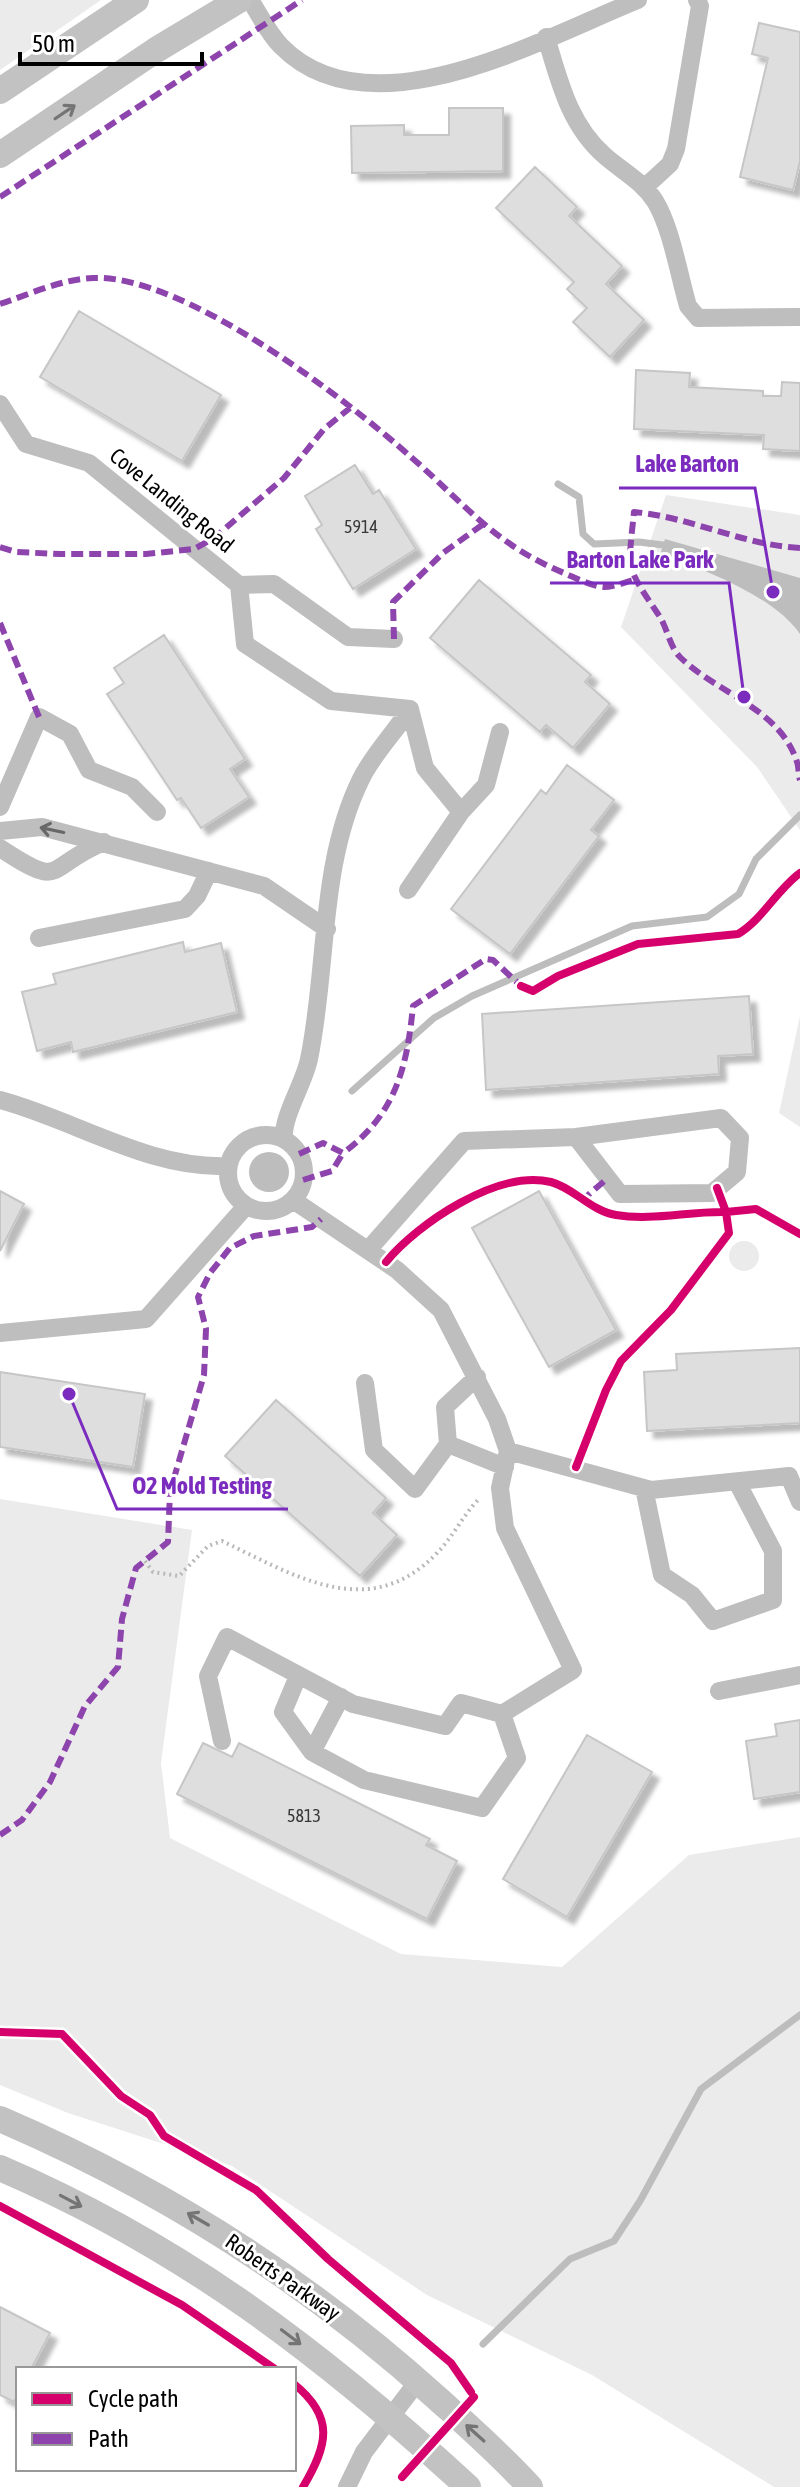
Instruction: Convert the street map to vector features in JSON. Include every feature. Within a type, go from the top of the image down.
[{"type":"main road","points":[[0,91],[136,0]]},
{"type":"main road","points":[[0,155],[156,50],[239,0]]},
{"type":"main road","name":"Roberts Parkway","points":[[0,2119],[63,2146],[217,2231],[293,2280],[418,2381],[530,2487]]},
{"type":"main road","name":"Roberts Parkway","points":[[0,2168],[45,2187],[160,2249],[235,2296],[343,2376],[468,2487]]},
{"type":"street","points":[[250,0],[281,46],[324,74],[349,82],[373,84],[442,76],[638,0]]},
{"type":"street","points":[[645,187],[670,164],[676,149],[700,6],[697,0]]},
{"type":"street","points":[[546,37],[564,98],[581,129],[603,155],[645,187],[657,204],[688,306],[698,318],[800,314]]},
{"type":"street","name":"Cove Landing Road","points":[[0,404],[26,444],[89,463],[239,585],[274,584],[348,637],[394,639]]},
{"type":"street","name":"Cove Landing Road","points":[[239,585],[245,644],[331,701],[410,709]]},
{"type":"street","points":[[410,709],[425,768],[461,812]]},
{"type":"street","points":[[284,1139],[283,1127],[297,1100],[309,1061],[335,863],[348,813],[362,777],[410,709]]},
{"type":"street","points":[[0,807],[39,717],[70,734],[89,770],[132,787],[157,812]]},
{"type":"street","points":[[408,890],[461,812],[486,785],[500,732]]},
{"type":"street","points":[[0,831],[42,827],[264,886],[327,929]]},
{"type":"street","points":[[0,848],[38,872],[53,873],[86,849],[104,842]]},
{"type":"street","points":[[39,938],[185,909],[197,896],[209,871]]},
{"type":"street","points":[[0,1100],[123,1146],[201,1167],[228,1166]]},
{"type":"street","points":[[368,1250],[464,1141],[576,1137],[721,1118],[740,1138],[737,1172],[712,1193],[620,1194],[576,1137]]},
{"type":"street","points":[[260,1135],[284,1139],[292,1145],[303,1163],[303,1184],[293,1200],[269,1211],[246,1206],[231,1189],[228,1166],[232,1155],[249,1138],[260,1135]]},
{"type":"street","points":[[222,1741],[208,1676],[227,1637],[353,1704],[445,1726],[461,1703],[502,1714],[573,1670],[505,1528],[501,1490],[507,1459],[477,1377],[441,1310],[397,1270],[293,1200]]},
{"type":"street","points":[[0,1333],[146,1319],[246,1206]]},
{"type":"street","points":[[365,1383],[374,1450],[415,1489],[448,1444],[445,1407],[477,1377]]},
{"type":"street","points":[[448,1444],[644,1488],[789,1476],[800,1502]]},
{"type":"street","points":[[644,1488],[662,1575],[692,1595],[713,1621],[773,1600],[773,1551],[737,1482]]},
{"type":"street","points":[[719,1691],[800,1675]]},
{"type":"street","points":[[298,1676],[283,1712],[312,1752],[364,1780],[482,1808],[517,1758],[502,1714]]},
{"type":"street","points":[[312,1752],[341,1697]]},
{"type":"street","points":[[347,2487],[364,2452],[418,2381]]},
{"type":"path","points":[[145,1561],[153,1572],[179,1576],[208,1546],[222,1541],[301,1578],[348,1592],[387,1587],[412,1575],[436,1555],[475,1503],[485,1495],[501,1490]]},
{"type":"shaded area","points":[[0,0],[101,0],[0,70]]},
{"type":"shaded area","points":[[666,495],[800,515],[800,830],[757,767],[621,627]]},
{"type":"shaded area","points":[[665,539],[800,578],[800,634],[773,607],[755,596],[661,552]]},
{"type":"shaded area","points":[[800,1016],[800,1127],[779,1113]]},
{"type":"shaded area","points":[[269,1152],[283,1158],[289,1172],[283,1186],[269,1192],[255,1186],[249,1172],[255,1158]]},
{"type":"shaded area","points":[[744,1241],[750,1242],[758,1250],[758,1262],[750,1270],[744,1271],[738,1270],[730,1262],[729,1256],[730,1250],[738,1242]]},
{"type":"shaded area","points":[[0,1499],[192,1530],[161,1763],[170,1838],[401,1954],[562,1967],[689,1855],[800,1837],[800,2487],[774,2487],[592,2375],[427,2295],[232,2166],[68,2113],[0,2085]]},
{"type":"building","points":[[759,23],[800,32],[800,161],[793,190],[740,177],[768,58],[752,54]]},
{"type":"building","points":[[449,108],[503,108],[503,171],[352,173],[351,126],[404,125],[404,135],[449,135]]},
{"type":"building","points":[[535,167],[577,207],[569,216],[622,266],[606,284],[644,320],[610,357],[573,322],[587,308],[567,289],[574,282],[496,208]]},
{"type":"building","points":[[79,311],[221,395],[182,461],[40,377]]},
{"type":"building","points":[[636,370],[690,373],[689,387],[763,391],[763,396],[781,396],[782,382],[800,383],[800,451],[763,449],[764,435],[634,429]]},
{"type":"building","points":[[355,465],[373,494],[379,490],[416,549],[353,589],[316,529],[322,525],[305,496]]},
{"type":"building","points":[[479,580],[591,675],[585,682],[610,704],[573,748],[546,725],[540,732],[430,638]]},
{"type":"building","points":[[164,635],[245,759],[230,769],[249,797],[201,828],[181,798],[177,800],[107,694],[124,683],[114,668]]},
{"type":"building","points":[[567,765],[614,800],[591,830],[599,836],[510,954],[451,909],[541,790],[546,794]]},
{"type":"building","points":[[183,942],[185,952],[221,943],[237,1012],[73,1052],[71,1042],[37,1051],[22,992],[56,984],[53,974]]},
{"type":"building","points":[[749,996],[753,1054],[718,1056],[719,1074],[486,1090],[482,1014]]},
{"type":"building","points":[[0,1191],[24,1204],[0,1251]]},
{"type":"building","points":[[539,1191],[616,1330],[549,1367],[472,1228]]},
{"type":"building","points":[[800,1348],[800,1423],[647,1431],[644,1372],[677,1370],[676,1354]]},
{"type":"building","points":[[0,1372],[145,1394],[133,1467],[0,1447]]},
{"type":"building","points":[[276,1400],[386,1498],[373,1513],[397,1535],[360,1576],[225,1456]]},
{"type":"building","points":[[800,1720],[800,1792],[754,1799],[746,1741],[777,1736],[775,1724]]},
{"type":"building","points":[[587,1735],[652,1772],[567,1917],[503,1879]]},
{"type":"building","points":[[203,1743],[232,1757],[239,1743],[430,1839],[426,1845],[457,1861],[427,1919],[177,1794]]},
{"type":"building","points":[[0,2307],[50,2333],[32,2367],[16,2367],[14,2402],[0,2395]]},
{"type":"waterway","points":[[558,484],[579,497],[583,534],[594,544],[639,542],[663,545]]},
{"type":"waterway","points":[[352,1091],[434,1018],[472,996],[632,926],[707,917],[739,894],[756,859],[800,815]]},
{"type":"waterway","points":[[483,2344],[570,2259],[614,2241],[640,2201],[701,2089],[800,2015]]},
{"type":"marked path","points":[[0,197],[302,0]]},
{"type":"marked path","points":[[0,304],[58,284],[93,278],[130,282],[171,296],[216,317],[305,373],[382,432],[482,522],[518,549],[594,585],[608,587],[634,580]]},
{"type":"marked path","points":[[0,547],[16,552],[60,554],[146,554],[194,549],[214,538],[284,478],[324,429],[350,408]]},
{"type":"marked path","points":[[800,548],[758,542],[676,519],[634,512],[630,557],[634,576],[661,619],[676,652],[695,670],[746,703],[777,728],[789,743],[800,780]]},
{"type":"marked path","points":[[394,639],[393,602],[443,553],[482,525]]},
{"type":"marked path","points":[[0,623],[39,717]]},
{"type":"marked path","points":[[299,1154],[323,1143],[343,1153],[375,1122],[396,1088],[407,1049],[413,1006],[486,959],[493,960],[521,986]]},
{"type":"marked path","points":[[303,1180],[332,1171],[343,1153]]},
{"type":"marked path","points":[[581,1201],[608,1178]]},
{"type":"marked path","points":[[0,1835],[22,1820],[50,1782],[85,1706],[118,1667],[122,1619],[136,1568],[168,1542],[170,1492],[204,1375],[206,1329],[198,1297],[210,1273],[230,1248],[254,1236],[312,1227],[321,1219]]},
{"type":"cycle path","points":[[521,986],[533,991],[558,976],[638,944],[738,934],[800,873]]},
{"type":"cycle path","points":[[386,1262],[438,1217],[460,1203],[507,1184],[530,1180],[551,1182],[607,1213],[643,1217],[726,1212],[717,1188]]},
{"type":"cycle path","points":[[576,1467],[606,1390],[621,1361],[671,1310],[729,1233],[726,1212],[756,1209],[800,1234]]},
{"type":"cycle path","points":[[0,2032],[62,2034],[121,2096],[150,2115],[164,2136],[256,2190],[328,2259],[451,2363],[471,2392]]},
{"type":"cycle path","points":[[0,2206],[182,2305],[272,2367]]},
{"type":"cycle path","points":[[296,2386],[316,2408],[323,2432],[318,2458],[303,2487]]},
{"type":"cycle path","points":[[402,2477],[474,2397]]},
{"type":"place","name":"Lake Barton","points":[[773,592]]},
{"type":"place","name":"Barton Lake Park","points":[[744,697]]},
{"type":"place","name":"O2 Mold Testing","points":[[69,1394]]}]
